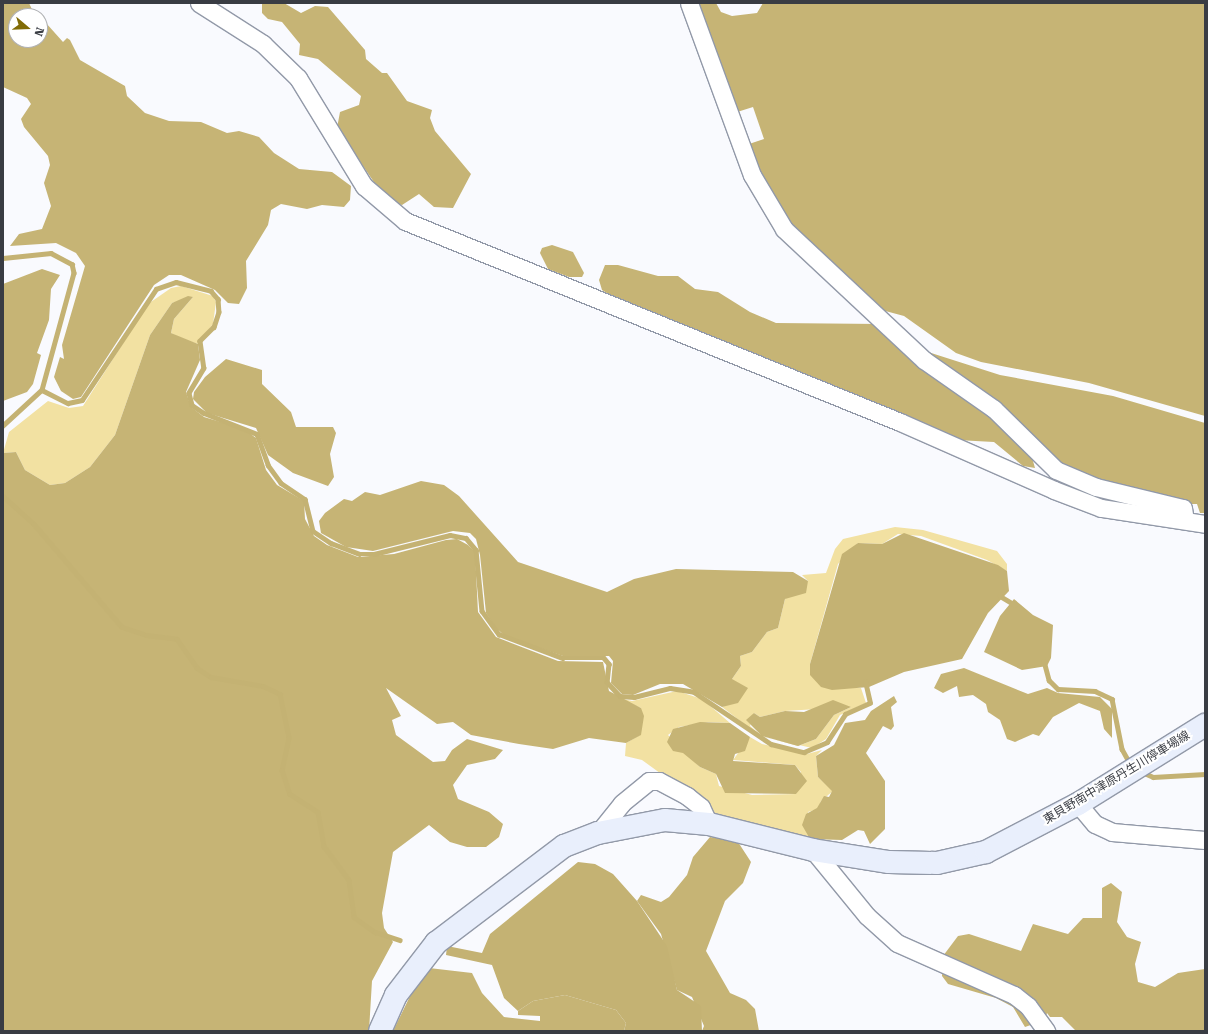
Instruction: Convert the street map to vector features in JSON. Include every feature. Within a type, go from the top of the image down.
[{"type":"main road","name":"東貝野南中津原丹生川停車場線","points":[[380,1031],[396,996],[436,943],[564,846],[598,833],[665,820],[709,824],[813,850],[889,862],[937,863],[986,852],[1078,804],[1205,725]]},
{"type":"street","points":[[199,3],[263,44],[294,74],[313,98],[364,186],[405,221],[900,422],[1054,490],[1101,508],[1151,518],[1185,520],[1205,524]]},
{"type":"street","points":[[689,3],[752,175],[784,229],[924,360],[994,410],[1056,470],[1096,487],[1183,508],[1185,520]]},
{"type":"street","points":[[598,833],[622,803],[649,781],[664,784],[687,796],[701,807],[709,824]]},
{"type":"street","points":[[1078,804],[1095,824],[1112,832],[1205,840]]},
{"type":"street","points":[[813,850],[867,916],[897,943],[1014,995],[1028,1006],[1046,1031]]},
{"type":"shaded area","points":[[3,3],[29,3],[31,8],[8,8],[8,48],[48,48],[48,25],[63,42],[67,38],[70,40],[80,60],[125,86],[127,96],[145,113],[169,121],[201,122],[227,133],[239,131],[259,137],[274,153],[299,169],[332,172],[351,186],[350,200],[344,207],[322,205],[307,209],[281,204],[271,210],[268,225],[246,261],[247,288],[239,304],[228,303],[215,290],[181,275],[169,275],[154,285],[81,397],[73,399],[61,391],[54,377],[60,357],[64,359],[62,345],[85,266],[76,253],[56,243],[10,246],[19,234],[42,229],[51,206],[44,183],[50,165],[48,156],[24,127],[21,119],[31,104],[27,98],[3,87]]},
{"type":"shaded area","points":[[262,3],[284,3],[301,13],[315,6],[328,7],[365,50],[366,59],[382,73],[387,73],[407,101],[432,110],[430,118],[435,131],[471,174],[453,208],[434,207],[419,194],[402,205],[393,202],[376,185],[337,128],[340,112],[359,105],[361,96],[318,59],[299,55],[300,44],[282,22],[268,19],[262,13]]},
{"type":"shaded area","points":[[693,3],[716,3],[721,12],[732,16],[757,13],[763,3],[1205,3],[1205,416],[1089,383],[981,362],[956,353],[904,316],[878,309],[787,227],[746,145],[764,139],[753,107],[734,113]]},
{"type":"shaded area","points":[[552,245],[573,252],[584,273],[582,277],[569,277],[548,269],[540,253],[542,248]]},
{"type":"shaded area","points":[[605,265],[618,265],[658,276],[678,276],[695,289],[718,292],[750,312],[776,323],[880,324],[928,374],[986,411],[1031,454],[1035,468],[1023,466],[994,442],[957,440],[613,297],[602,290],[599,280]]},
{"type":"shaded area","points":[[42,269],[60,275],[51,289],[49,320],[37,353],[41,355],[33,384],[27,392],[3,401],[3,284]]},
{"type":"shaded area","points":[[181,286],[213,296],[216,302],[213,324],[198,344],[182,339],[171,333],[174,319],[193,297],[172,303],[150,335],[115,435],[90,467],[65,483],[50,485],[25,470],[16,452],[3,453],[9,432],[48,401],[69,408],[83,406],[148,304],[171,288]]},
{"type":"shaded area","points":[[188,296],[193,297],[174,319],[171,333],[198,344],[200,360],[186,392],[191,407],[204,417],[244,429],[256,438],[266,470],[277,485],[304,501],[305,519],[314,536],[327,545],[358,557],[394,554],[446,540],[457,539],[468,545],[475,552],[478,612],[496,637],[558,661],[603,662],[609,691],[641,708],[644,716],[641,735],[626,743],[589,738],[553,749],[519,744],[471,735],[453,722],[437,724],[386,688],[401,716],[392,720],[396,735],[433,762],[445,761],[452,750],[467,739],[503,750],[495,759],[467,765],[453,785],[458,799],[489,812],[503,824],[499,837],[486,847],[467,847],[450,842],[429,825],[393,852],[382,913],[384,928],[393,942],[372,981],[369,1031],[3,1031],[3,453],[16,452],[25,470],[50,485],[65,483],[90,467],[115,435],[150,335],[172,303]]},
{"type":"shaded area","points":[[928,352],[1000,375],[1113,396],[1205,423],[1205,513],[1200,513],[1197,504],[1181,504],[1075,476]]},
{"type":"shaded area","points":[[226,359],[262,370],[262,384],[291,412],[296,427],[333,427],[336,433],[330,454],[334,477],[328,486],[293,473],[268,455],[256,428],[207,413],[193,399],[194,392],[205,377]]},
{"type":"shaded area","points":[[421,481],[444,485],[459,496],[518,562],[607,592],[634,579],[676,569],[793,572],[808,581],[806,593],[785,599],[778,628],[767,632],[752,652],[740,656],[741,666],[732,679],[748,688],[738,703],[722,707],[683,684],[660,684],[633,695],[622,694],[611,683],[613,661],[609,656],[563,656],[505,636],[496,628],[486,613],[480,555],[476,539],[470,533],[453,531],[373,551],[346,547],[321,533],[319,521],[325,513],[344,499],[352,501],[365,492],[380,495]]},
{"type":"shaded area","points":[[895,527],[923,530],[997,551],[1007,564],[1007,571],[987,560],[921,536],[898,534],[882,544],[858,543],[838,564],[810,664],[849,688],[861,688],[866,703],[840,715],[826,739],[812,748],[800,745],[816,739],[834,715],[851,707],[785,711],[760,717],[754,713],[750,726],[762,736],[772,739],[760,736],[722,707],[729,704],[732,679],[741,666],[740,656],[752,652],[767,632],[778,628],[785,599],[808,581],[802,575],[826,573],[835,549],[843,539]]},
{"type":"shaded area","points":[[904,533],[998,565],[1007,571],[1009,591],[988,613],[962,659],[904,672],[869,687],[832,690],[821,687],[810,675],[810,664],[842,554],[858,543],[882,544]]},
{"type":"shaded area","points":[[1014,599],[1033,615],[1053,625],[1051,658],[1047,666],[1022,670],[984,652],[1000,616]]},
{"type":"shaded area","points":[[964,668],[1028,694],[1047,688],[1058,693],[1100,697],[1112,709],[1112,738],[1104,729],[1100,711],[1079,703],[1053,717],[1039,736],[1033,734],[1015,742],[1007,739],[1000,720],[988,712],[986,704],[973,695],[959,697],[957,686],[943,693],[934,688],[941,674]]},
{"type":"shaded area","points":[[677,691],[702,699],[730,723],[708,722],[679,727],[668,735],[700,767],[716,774],[719,786],[752,795],[796,794],[801,772],[795,765],[733,760],[750,737],[762,744],[807,754],[822,750],[816,756],[818,777],[833,791],[821,801],[818,809],[808,812],[810,839],[715,813],[642,760],[625,756],[626,743],[640,735],[641,708],[618,698],[632,701]]},
{"type":"shaded area","points":[[894,696],[897,702],[891,707],[894,726],[891,730],[883,726],[866,753],[885,781],[885,829],[870,844],[864,831],[858,830],[842,840],[810,839],[802,825],[806,814],[817,808],[824,796],[829,797],[832,791],[818,777],[816,756],[834,745],[845,723],[865,720],[871,711]]},
{"type":"shaded area","points":[[833,700],[851,707],[834,715],[816,739],[798,746],[762,736],[746,720],[754,713],[760,717],[785,711],[804,712]]},
{"type":"shaded area","points":[[700,722],[730,723],[750,737],[745,751],[735,754],[733,761],[795,765],[807,781],[796,794],[725,793],[716,774],[700,767],[683,753],[673,751],[667,742],[673,729]]},
{"type":"shaded area","points":[[710,837],[738,842],[751,862],[743,883],[725,901],[706,951],[730,993],[746,1000],[755,1009],[759,1031],[702,1031],[704,1026],[692,997],[677,990],[661,934],[637,901],[641,895],[661,902],[669,897],[687,875],[693,857]]},
{"type":"shaded area","points":[[578,862],[595,864],[613,874],[637,901],[667,946],[677,990],[701,1006],[702,1031],[624,1031],[626,1023],[616,1010],[565,995],[533,1001],[518,1011],[504,998],[492,965],[446,955],[447,946],[482,953],[490,934]]},
{"type":"shaded area","points":[[1111,883],[1122,892],[1117,922],[1127,937],[1141,942],[1135,964],[1138,982],[1155,987],[1178,973],[1205,969],[1205,1031],[1076,1031],[1062,1017],[1050,1017],[1047,1013],[1045,1020],[1025,1027],[1013,1007],[996,998],[948,984],[942,976],[943,956],[958,936],[969,934],[1021,951],[1033,924],[1068,934],[1083,918],[1102,918],[1102,888]]},
{"type":"shaded area","points":[[429,968],[472,973],[482,993],[504,1017],[540,1021],[540,1016],[518,1015],[518,1011],[533,1001],[565,995],[616,1010],[626,1023],[624,1031],[393,1031],[415,986]]},
{"type":"waterway","points":[[3,258],[51,253],[72,264],[74,273],[42,390],[3,426]]},
{"type":"waterway","points":[[42,390],[68,403],[82,400],[156,289],[176,282],[211,291],[218,299],[219,312],[214,327],[200,341],[204,368],[189,393],[192,405],[204,413],[257,434],[268,465],[281,483],[305,499],[313,531],[331,543],[359,554],[374,554],[450,535],[466,538],[476,550],[482,611],[499,634],[563,658],[604,658],[609,664],[607,682],[620,696],[634,697],[670,688],[694,692],[771,744],[804,752],[827,742],[845,714],[870,703],[865,682]]},
{"type":"waterway","points":[[3,496],[34,524],[122,627],[146,635],[177,639],[197,668],[211,677],[263,686],[280,694],[289,738],[282,770],[290,794],[318,812],[324,846],[349,880],[354,917],[375,932],[400,940]]},
{"type":"waterway","points":[[1000,596],[1015,605]]},
{"type":"waterway","points":[[1044,661],[1049,680],[1058,689],[1095,691],[1112,699],[1122,749],[1131,765]]},
{"type":"waterway","points":[[1142,772],[1153,777],[1205,774]]}]
